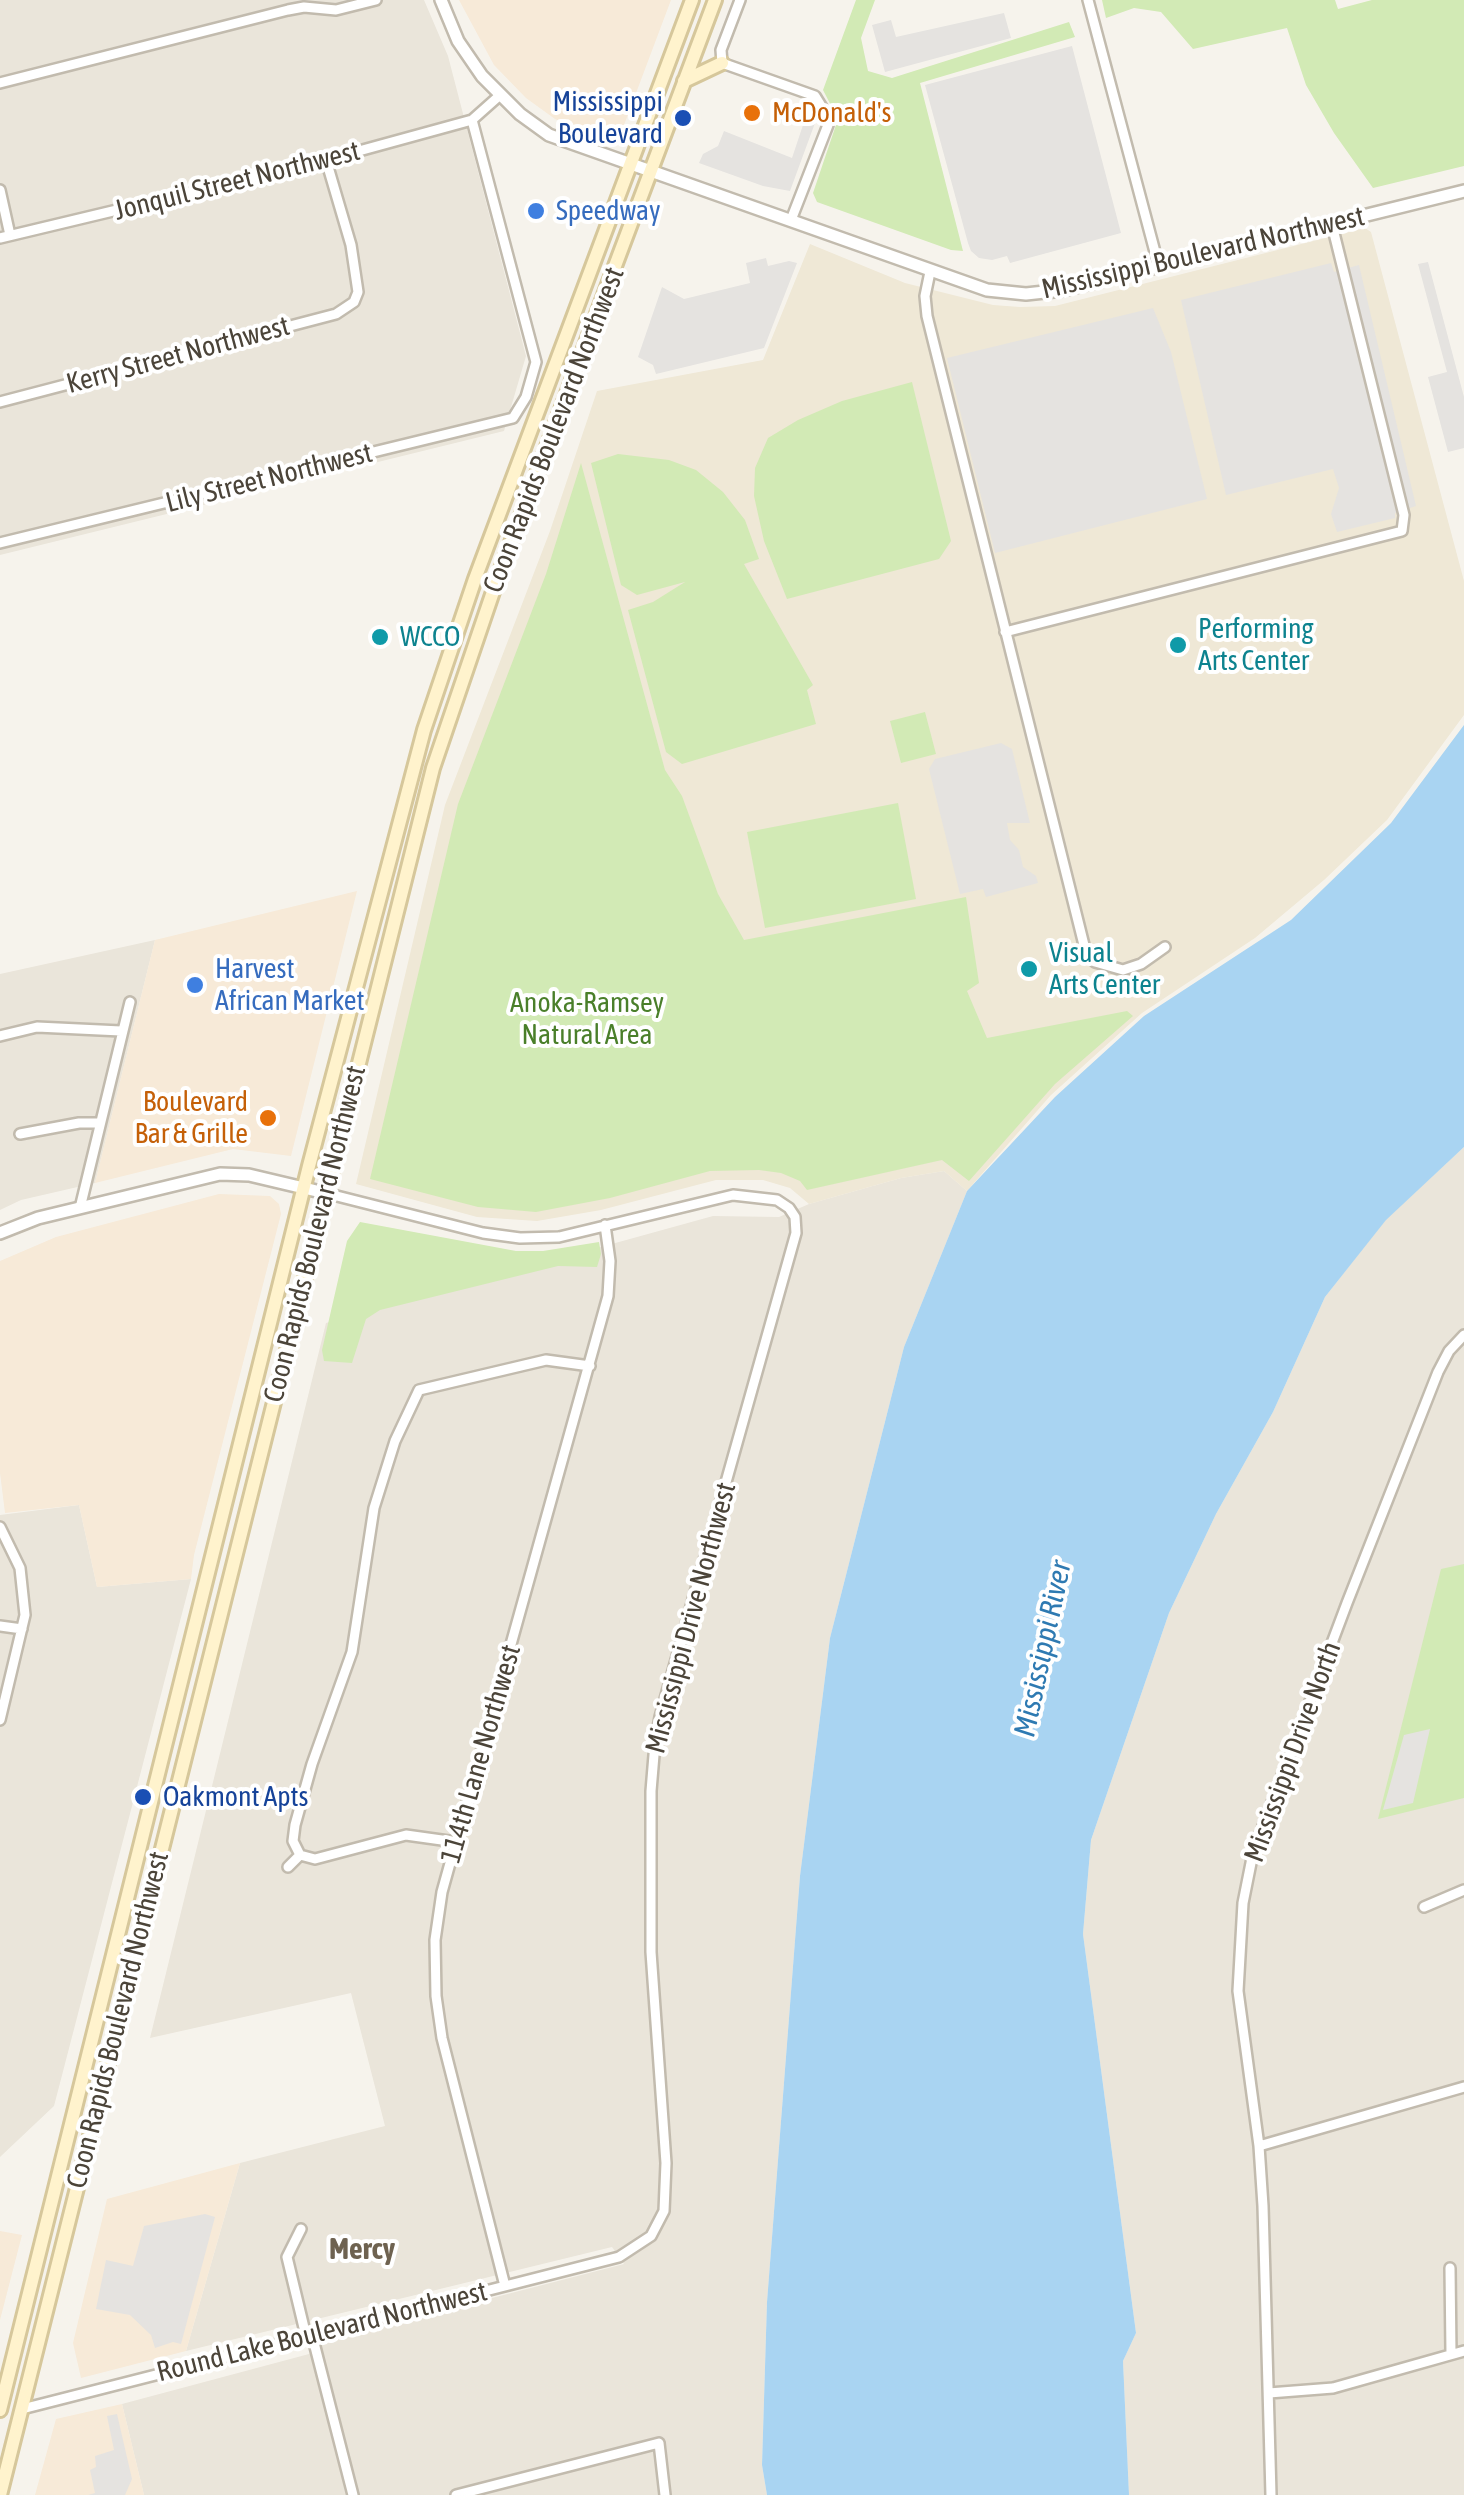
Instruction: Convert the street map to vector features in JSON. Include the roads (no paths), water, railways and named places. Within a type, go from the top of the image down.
[{"type":"main road","name":"Coon Rapids Boulevard Northwest","points":[[0,2412],[395,834],[475,580],[692,0]]},
{"type":"main road","name":"Coon Rapids Boulevard Northwest","points":[[0,2495],[324,1192],[449,719],[497,580],[714,0]]},
{"type":"main road","points":[[684,81],[722,64]]},
{"type":"main road","name":"Round Lake Boulevard Northwest","points":[[0,2412],[22,2409]]},
{"type":"street","points":[[0,82],[288,10],[336,10],[376,0]]},
{"type":"street","name":"Mississippi Boulevard Northwest","points":[[440,0],[458,41],[499,96],[549,135],[987,290],[1026,294],[1063,290],[1464,191]]},
{"type":"street","points":[[740,0],[721,50],[722,64],[816,96],[826,109],[828,125],[791,220]]},
{"type":"street","points":[[1088,0],[1158,267]]},
{"type":"street","points":[[472,120],[499,96]]},
{"type":"street","name":"Jonquil Street Northwest","points":[[5,236],[326,160],[472,120]]},
{"type":"street","name":"Lily Street Northwest","points":[[0,544],[508,420],[519,412],[536,362],[472,120]]},
{"type":"street","name":"Kerry Street Northwest","points":[[0,402],[336,314],[354,302],[358,292],[351,245],[326,160]]},
{"type":"street","points":[[0,190],[5,236]]},
{"type":"street","points":[[1005,632],[1402,530],[1404,515],[1332,224]]},
{"type":"street","points":[[930,272],[925,296],[927,316],[1086,953],[1095,962],[1123,970],[1141,964],[1165,947]]},
{"type":"street","points":[[80,1208],[130,1002]]},
{"type":"street","points":[[0,1036],[38,1027],[121,1032]]},
{"type":"street","points":[[20,1134],[99,1123]]},
{"type":"street","points":[[0,1232],[80,1208],[228,1173],[324,1192],[510,1238],[559,1236],[605,1226]]},
{"type":"street","name":"Mississippi Drive Northwest","points":[[605,1226],[719,1197],[758,1195],[789,1208],[795,1217],[796,1233],[657,1730],[651,1791],[651,1952],[668,2197],[659,2224],[642,2245]]},
{"type":"street","name":"114th Lane Northwest","points":[[505,2286],[437,2008],[435,1940],[442,1892],[590,1366],[610,1281],[605,1226]]},
{"type":"street","name":"Mississippi Drive North","points":[[1271,2495],[1259,2146],[1238,1990],[1238,1946],[1251,1860],[1438,1372],[1464,1335]]},
{"type":"street","points":[[456,1842],[406,1836],[314,1859],[300,1855],[293,1841],[312,1764],[352,1652],[374,1508],[395,1441],[419,1390],[546,1360],[590,1366]]},
{"type":"street","points":[[0,1527],[20,1568],[25,1615],[0,1720]]},
{"type":"street","points":[[0,1626],[22,1629]]},
{"type":"street","points":[[288,1868],[300,1855]]},
{"type":"street","points":[[1424,1908],[1464,1890]]},
{"type":"street","points":[[1259,2146],[1464,2087]]},
{"type":"street","points":[[302,2229],[288,2257],[354,2495]]},
{"type":"street","name":"Round Lake Boulevard Northwest","points":[[22,2409],[619,2257],[642,2245]]},
{"type":"street","points":[[1450,2268],[1452,2354]]},
{"type":"street","points":[[1269,2393],[1333,2388],[1464,2351]]},
{"type":"street","points":[[456,2495],[659,2443],[665,2495]]},
{"type":"water","name":"Mississippi River","points":[[1464,725],[1464,1147],[1386,1220],[1325,1297],[1273,1412],[1216,1514],[1169,1613],[1091,1840],[1083,1934],[1136,2333],[1123,2361],[1129,2495],[767,2495],[762,2465],[767,2302],[800,1876],[830,1638],[904,1347],[967,1191],[1055,1097],[1144,1016],[1291,920],[1391,823]]},
{"type":"place","name":"McDonald's","points":[[752,113]]},
{"type":"place","name":"Mississippi Boulevard","points":[[683,118]]},
{"type":"place","name":"Speedway","points":[[536,211]]},
{"type":"place","name":"WCCO","points":[[380,637]]},
{"type":"place","name":"Performing Arts Center","points":[[1178,645]]},
{"type":"place","name":"Visual Arts Center","points":[[1029,969]]},
{"type":"place","name":"Harvest African Market","points":[[195,985]]},
{"type":"place","name":"Boulevard Bar & Grille","points":[[268,1118]]},
{"type":"place","name":"Oakmont Apts","points":[[143,1797]]},
{"type":"district","name":"Mercy","points":[[362,2250]]},
{"type":"park label","name":"Anoka-Ramsey Natural Area","points":[[587,1019]]}]
